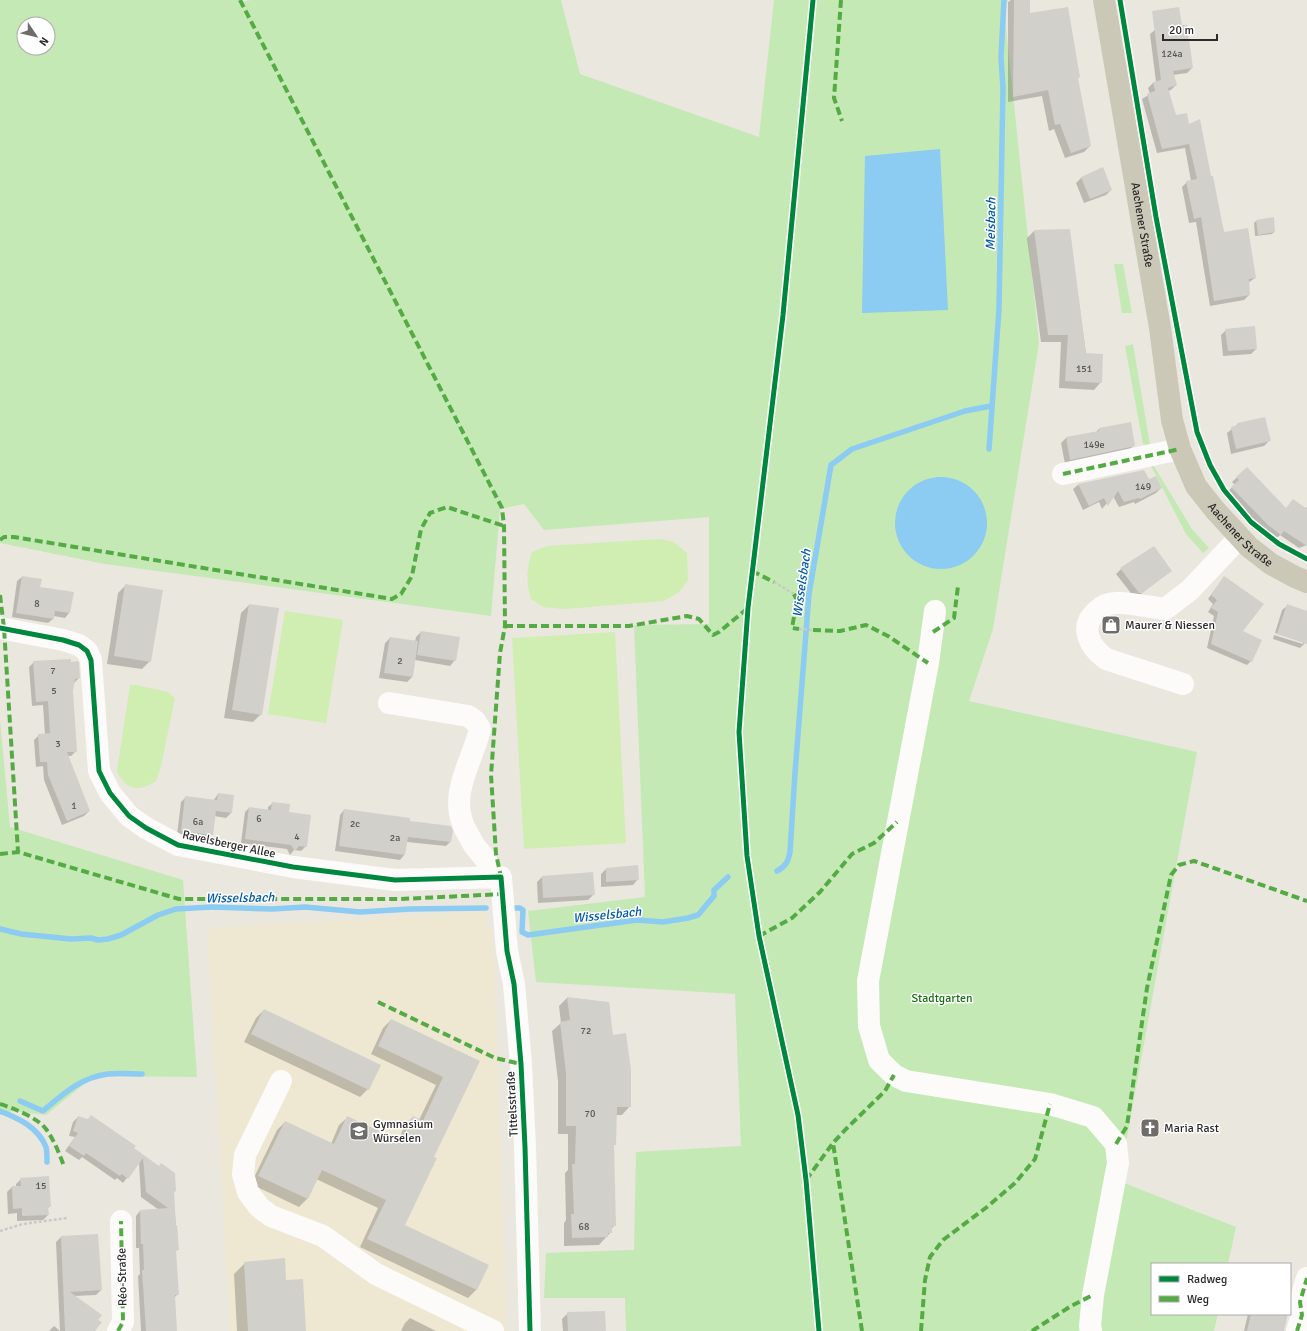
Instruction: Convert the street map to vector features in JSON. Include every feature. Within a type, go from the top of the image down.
[{"type":"main road","name":"Aachener Straße","points":[[1104,0],[1160,328],[1172,420],[1180,449],[1196,486],[1215,510],[1249,547],[1271,564],[1307,582]]},
{"type":"street","points":[[1063,474],[1180,449]]},
{"type":"street","points":[[1183,684],[1106,659],[1092,646],[1087,632],[1088,622],[1103,606],[1116,602],[1165,609],[1190,590],[1240,537]]},
{"type":"street","points":[[935,611],[928,663],[868,981],[869,1026],[879,1060],[894,1075],[906,1081],[1050,1104],[1093,1118],[1116,1144],[1118,1163],[1093,1296],[1090,1326],[1091,1331]]},
{"type":"street","name":"Ravelsberger Allee","points":[[0,628],[63,640],[79,645],[87,651],[91,660],[99,771],[110,793],[129,816],[146,828],[178,845],[293,867],[395,880],[496,877]]},
{"type":"street","name":"Tittelsstraße","points":[[389,703],[468,716],[475,721],[480,729],[459,794],[458,807],[464,827],[474,845],[496,877],[506,951],[514,984],[521,1064],[530,1331]]},
{"type":"street","points":[[281,1081],[245,1155],[243,1174],[248,1192],[259,1207],[271,1216],[323,1236],[376,1274],[493,1331]]},
{"type":"street","name":"Réo-Straße","points":[[118,1331],[123,1322],[120,1221]]},
{"type":"street","points":[[1298,1331],[1302,1315],[1300,1302],[1307,1278]]},
{"type":"path","points":[[774,582],[794,594]]},
{"type":"path","points":[[799,629],[813,630]]},
{"type":"path","points":[[0,1231],[23,1224],[67,1218]]},
{"type":"shaded area","name":"Gymnasium Würselen","points":[[487,911],[488,928],[493,931],[507,1331],[230,1331],[207,928]]},
{"type":"green space","name":"Stadtgarten","points":[[0,0],[240,0],[241,2],[251,0],[561,0],[580,74],[759,137],[774,0],[1008,0],[1004,9],[1039,343],[993,629],[969,701],[1197,752],[1119,1181],[1236,1227],[1228,1263],[1151,1263],[1151,1315],[1218,1315],[1214,1331],[626,1331],[625,1298],[544,1298],[546,1253],[634,1250],[636,1152],[741,1146],[735,994],[536,982],[528,911],[645,897],[634,625],[709,624],[709,517],[544,530],[524,504],[500,509],[491,616],[105,564],[0,543]]},
{"type":"green space","points":[[1114,264],[1123,264],[1132,313],[1122,313]]},
{"type":"green space","points":[[1133,344],[1150,445],[1143,444],[1125,346]]},
{"type":"green space","points":[[1152,463],[1192,529],[1209,548],[1203,553],[1186,534],[1150,464]]},
{"type":"green space","points":[[660,539],[674,542],[687,553],[688,580],[679,592],[664,601],[565,609],[543,607],[531,599],[527,576],[532,552],[547,546]]},
{"type":"green space","points":[[285,611],[343,620],[326,723],[268,714]]},
{"type":"green space","points":[[615,632],[626,843],[524,849],[512,638]]},
{"type":"green space","points":[[130,685],[137,685],[168,692],[175,698],[161,766],[156,781],[141,788],[135,788],[128,785],[122,780],[117,771]]},
{"type":"green space","points":[[0,720],[10,827],[183,880],[197,1077],[94,1076],[46,1115],[13,1111],[0,1115]]},
{"type":"water","points":[[940,149],[948,310],[862,313],[865,156]]},
{"type":"water","points":[[941,477],[959,480],[974,490],[984,505],[987,523],[984,541],[974,556],[959,566],[941,569],[923,566],[908,556],[898,541],[895,523],[898,505],[908,490],[923,480]]},
{"type":"building","points":[[1014,0],[1030,0],[1030,13],[1068,7],[1080,77],[1078,78],[1091,146],[1071,153],[1060,124],[1055,125],[1048,90],[1013,97]]},
{"type":"building","points":[[1179,7],[1182,25],[1187,25],[1193,68],[1173,71],[1177,85],[1168,88],[1176,115],[1187,113],[1189,124],[1200,119],[1224,232],[1248,228],[1256,278],[1249,279],[1250,295],[1214,301],[1201,217],[1194,219],[1186,181],[1197,179],[1189,144],[1162,149],[1147,94],[1155,91],[1153,82],[1161,80],[1152,11]]},
{"type":"building","points":[[1103,167],[1112,190],[1090,199],[1081,177]]},
{"type":"building","points":[[1274,217],[1275,232],[1258,235],[1256,220]]},
{"type":"building","points":[[1070,229],[1086,353],[1103,354],[1102,383],[1065,381],[1068,335],[1048,335],[1034,230]]},
{"type":"building","points":[[1255,326],[1257,349],[1228,351],[1225,329]]},
{"type":"building","points":[[1265,417],[1271,441],[1236,449],[1231,427],[1238,425],[1237,423]]},
{"type":"building","points":[[1131,422],[1135,446],[1070,460],[1066,437],[1099,431],[1099,428]]},
{"type":"building","points":[[1247,467],[1286,508],[1293,499],[1307,509],[1307,546],[1284,531],[1281,535],[1268,525],[1231,487],[1239,480],[1236,477]]},
{"type":"building","points":[[1144,470],[1149,479],[1156,476],[1162,488],[1140,499],[1124,502],[1118,491],[1108,506],[1104,498],[1089,506],[1078,484]]},
{"type":"building","points":[[1154,546],[1172,571],[1142,593],[1139,593],[1120,568]]},
{"type":"building","points":[[22,576],[42,579],[40,587],[74,592],[70,613],[55,611],[54,619],[16,613]]},
{"type":"building","points":[[1224,576],[1264,604],[1243,631],[1262,640],[1252,662],[1211,644],[1218,612],[1211,608],[1217,600],[1211,595]]},
{"type":"building","points":[[125,584],[163,590],[151,662],[114,656]]},
{"type":"building","points":[[249,604],[279,608],[262,715],[232,710]]},
{"type":"building","points":[[1287,604],[1307,611],[1307,644],[1277,634]]},
{"type":"building","points":[[421,631],[460,637],[456,661],[417,655]]},
{"type":"building","points":[[390,637],[418,641],[413,677],[384,673]]},
{"type":"building","points":[[71,659],[71,662],[78,661],[79,663],[80,678],[75,679],[73,691],[77,752],[67,752],[90,811],[67,821],[48,775],[47,762],[40,762],[38,734],[50,733],[48,701],[36,702],[33,661]]},
{"type":"building","points":[[218,793],[234,795],[232,813],[216,811],[213,835],[181,831],[185,796],[217,800]]},
{"type":"building","points":[[272,802],[290,804],[289,812],[311,815],[307,847],[299,846],[295,851],[291,845],[245,839],[249,807],[271,810]]},
{"type":"building","points":[[344,809],[410,818],[410,821],[451,826],[453,831],[451,842],[408,837],[405,855],[339,846]]},
{"type":"building","points":[[638,865],[639,880],[606,882],[606,868]]},
{"type":"building","points":[[593,872],[595,895],[543,898],[542,876]]},
{"type":"building","points":[[567,997],[609,1002],[613,1035],[626,1033],[631,1070],[631,1107],[617,1107],[616,1145],[614,1145],[616,1226],[612,1226],[612,1233],[608,1233],[608,1237],[572,1238],[571,1214],[574,1214],[572,1164],[575,1164],[576,1126],[566,1126],[566,1073],[560,1022],[570,1020]]},
{"type":"building","points":[[264,1009],[381,1065],[369,1090],[251,1034]]},
{"type":"building","points":[[391,1019],[480,1061],[434,1157],[437,1158],[405,1225],[489,1265],[477,1290],[367,1239],[386,1200],[322,1170],[308,1199],[258,1176],[285,1121],[334,1144],[347,1116],[401,1141],[413,1116],[423,1121],[443,1077],[378,1046]]},
{"type":"building","points":[[91,1115],[136,1146],[134,1148],[159,1166],[161,1163],[175,1173],[176,1191],[174,1192],[179,1250],[176,1250],[179,1295],[175,1295],[177,1331],[146,1331],[142,1270],[144,1270],[143,1244],[141,1244],[140,1210],[168,1208],[146,1192],[143,1158],[128,1179],[122,1174],[120,1176],[86,1153],[84,1156],[69,1146],[78,1133],[73,1131],[78,1116],[88,1119]]},
{"type":"building","points":[[49,1176],[51,1207],[48,1207],[49,1215],[22,1216],[22,1208],[13,1209],[12,1186],[21,1186],[20,1178]]},
{"type":"building","points":[[98,1234],[102,1290],[70,1292],[102,1315],[98,1320],[102,1322],[95,1331],[65,1331],[61,1236]]},
{"type":"building","points":[[285,1258],[286,1280],[303,1279],[306,1331],[248,1331],[244,1262]]},
{"type":"building","points":[[605,1311],[606,1331],[568,1331],[567,1312]]},
{"type":"building","points":[[1251,1315],[1288,1315],[1284,1331],[1247,1331]]},
{"type":"waterway","name":"Meisbach","points":[[989,449],[999,309],[1003,88],[1001,57],[1004,0]]},
{"type":"waterway","name":"Wisselsbach","points":[[777,871],[786,863],[790,852],[809,594],[831,465],[852,449],[965,411],[991,406]]},
{"type":"waterway","name":"Wisselsbach","points":[[516,908],[523,910],[522,932],[528,935],[637,920],[663,922],[698,915],[714,896],[714,890],[728,877]]},
{"type":"waterway","name":"Wisselsbach","points":[[0,929],[21,934],[71,939],[91,938],[98,940],[121,935],[158,915],[176,909],[211,907],[272,909],[305,907],[360,912],[410,909],[486,908]]},
{"type":"waterway","points":[[20,1101],[43,1111],[72,1088],[89,1079],[108,1074],[142,1074]]},
{"type":"waterway","points":[[0,1111],[27,1124],[38,1134],[46,1147],[47,1162]]},
{"type":"marked path","points":[[240,0],[502,508],[504,526],[505,626],[500,653],[491,775],[496,854],[501,877]]},
{"type":"marked path","points":[[841,0],[834,98],[842,121]]},
{"type":"marked path","points":[[1063,474],[1180,449]]},
{"type":"marked path","points":[[0,540],[4,537],[14,537],[392,599],[401,594],[412,576],[421,529],[430,513],[447,507],[504,526]]},
{"type":"marked path","points":[[752,571],[774,582]]},
{"type":"marked path","points":[[933,632],[954,618],[958,586]]},
{"type":"marked path","points":[[794,594],[797,600],[792,628],[799,629]]},
{"type":"marked path","points":[[0,595],[4,628],[18,852]]},
{"type":"marked path","points":[[505,626],[629,626],[687,616],[699,619],[713,635],[719,632],[748,608]]},
{"type":"marked path","points":[[813,630],[840,631],[866,625],[888,636],[928,663]]},
{"type":"marked path","points":[[759,936],[792,918],[820,892],[852,854],[874,843],[897,822]]},
{"type":"marked path","points":[[0,854],[18,852],[179,899],[401,899],[503,894]]},
{"type":"marked path","points":[[1116,1144],[1127,1126],[1147,988],[1171,875],[1179,865],[1194,861],[1307,901]]},
{"type":"marked path","points":[[378,1002],[495,1058],[521,1064]]},
{"type":"marked path","points":[[862,1331],[833,1143],[885,1091],[894,1075]]},
{"type":"marked path","points":[[0,1104],[25,1114],[42,1125],[54,1142],[64,1166]]},
{"type":"marked path","points":[[921,1331],[925,1280],[930,1257],[943,1240],[987,1207],[1015,1183],[1035,1159],[1050,1104]]},
{"type":"marked path","points":[[806,1180],[833,1143]]},
{"type":"marked path","points":[[118,1331],[123,1322],[121,1221]]},
{"type":"marked path","points":[[1297,1331],[1302,1315],[1300,1302],[1307,1278]]},
{"type":"marked path","points":[[1032,1331],[1071,1306],[1093,1295]]},
{"type":"cycle path","points":[[813,0],[783,315],[748,608],[739,732],[747,856],[759,936],[798,1115],[806,1180],[819,1331]]},
{"type":"cycle path","points":[[1120,0],[1156,217],[1197,432],[1210,465],[1224,490],[1251,522],[1279,544],[1307,559]]},
{"type":"cycle path","points":[[0,628],[63,640],[79,645],[87,651],[91,660],[99,771],[110,793],[129,816],[146,828],[178,845],[293,867],[395,880],[501,877],[507,951],[514,984],[521,1064],[525,1147],[530,1331]]},
{"type":"place","name":"Maurer & Niessen","points":[[1111,625]]},
{"type":"place","name":"Maria Rast","points":[[1150,1128]]},
{"type":"place","name":"Gymnasium Würselen","points":[[359,1131]]}]
